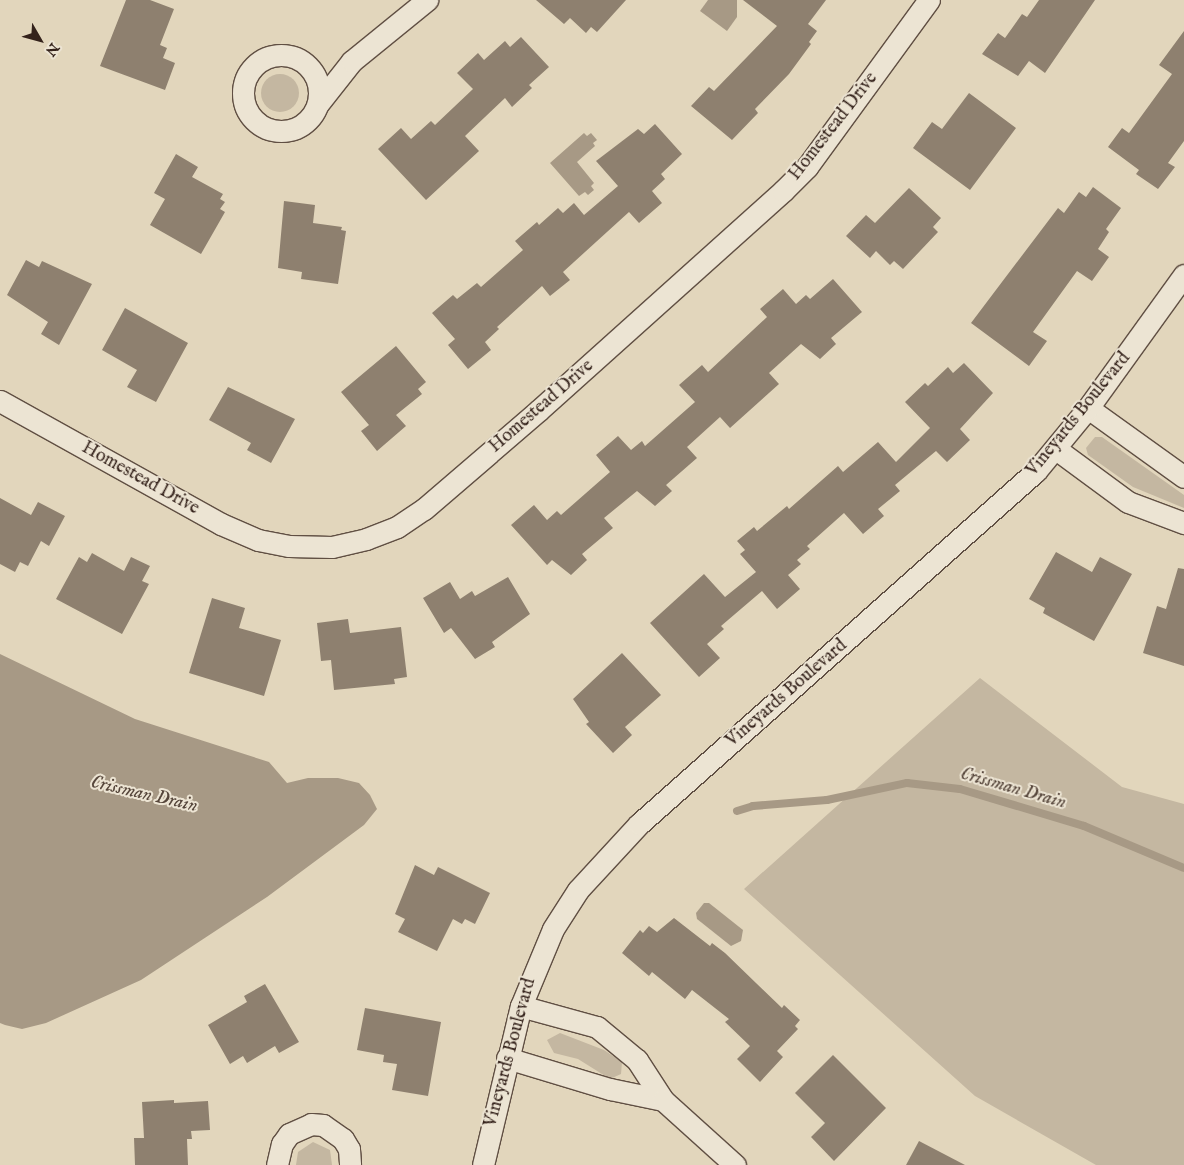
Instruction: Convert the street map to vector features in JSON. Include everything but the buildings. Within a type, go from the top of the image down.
[{"type":"street","points":[[352,61],[325,64],[277,55],[260,62],[247,76],[244,101],[257,122],[280,131],[303,124],[352,61],[427,0]]},
{"type":"street","name":"Homestead Drive","points":[[0,401],[222,524],[258,540],[289,546],[332,546],[366,539],[397,526],[446,491],[784,192],[807,167],[929,0]]},
{"type":"street","points":[[301,60],[316,79],[318,104]]},
{"type":"street","name":"Vineyards Boulevard","points":[[482,1165],[521,1006],[553,929],[578,890],[612,850],[1000,506],[1056,449],[1184,275]]},
{"type":"street","points":[[1088,408],[1184,477]]},
{"type":"street","points":[[1056,449],[1128,502],[1184,523]]},
{"type":"street","points":[[521,1006],[597,1027],[637,1060],[663,1100],[735,1165]]},
{"type":"street","points":[[507,1058],[610,1089],[663,1100]]},
{"type":"street","points":[[277,1165],[282,1144],[289,1134],[311,1124],[323,1125],[343,1139],[351,1164]]},
{"type":"shaded area","points":[[280,74],[293,80],[299,93],[293,106],[280,112],[267,106],[261,93],[267,80]]},
{"type":"shaded area","points":[[1095,437],[1102,437],[1184,495],[1184,508],[1133,487],[1088,455],[1086,448]]},
{"type":"shaded area","points":[[980,678],[1122,787],[1184,804],[1184,1165],[1096,1165],[975,1096],[744,889]]},
{"type":"shaded area","points":[[560,1033],[604,1050],[622,1062],[621,1074],[610,1079],[578,1059],[554,1053],[547,1040]]},
{"type":"shaded area","points":[[313,1142],[330,1150],[332,1165],[296,1165],[298,1152]]},
{"type":"water","points":[[708,0],[737,0],[737,17],[727,31],[700,11]]},
{"type":"water","points":[[584,133],[587,136],[591,133],[597,140],[593,143],[595,146],[577,162],[594,183],[591,186],[594,190],[588,195],[585,192],[579,196],[550,163]]},
{"type":"water","points":[[0,654],[135,719],[269,762],[287,783],[308,778],[338,778],[359,783],[370,795],[377,809],[364,825],[267,897],[141,980],[46,1023],[22,1029],[0,1023]]},
{"type":"water","points":[[704,903],[709,903],[743,930],[741,941],[731,946],[697,919],[696,913]]},
{"type":"waterway","name":"Crissman Drain","points":[[737,811],[753,806],[827,800],[907,783],[960,789],[1084,826],[1184,868]]}]
